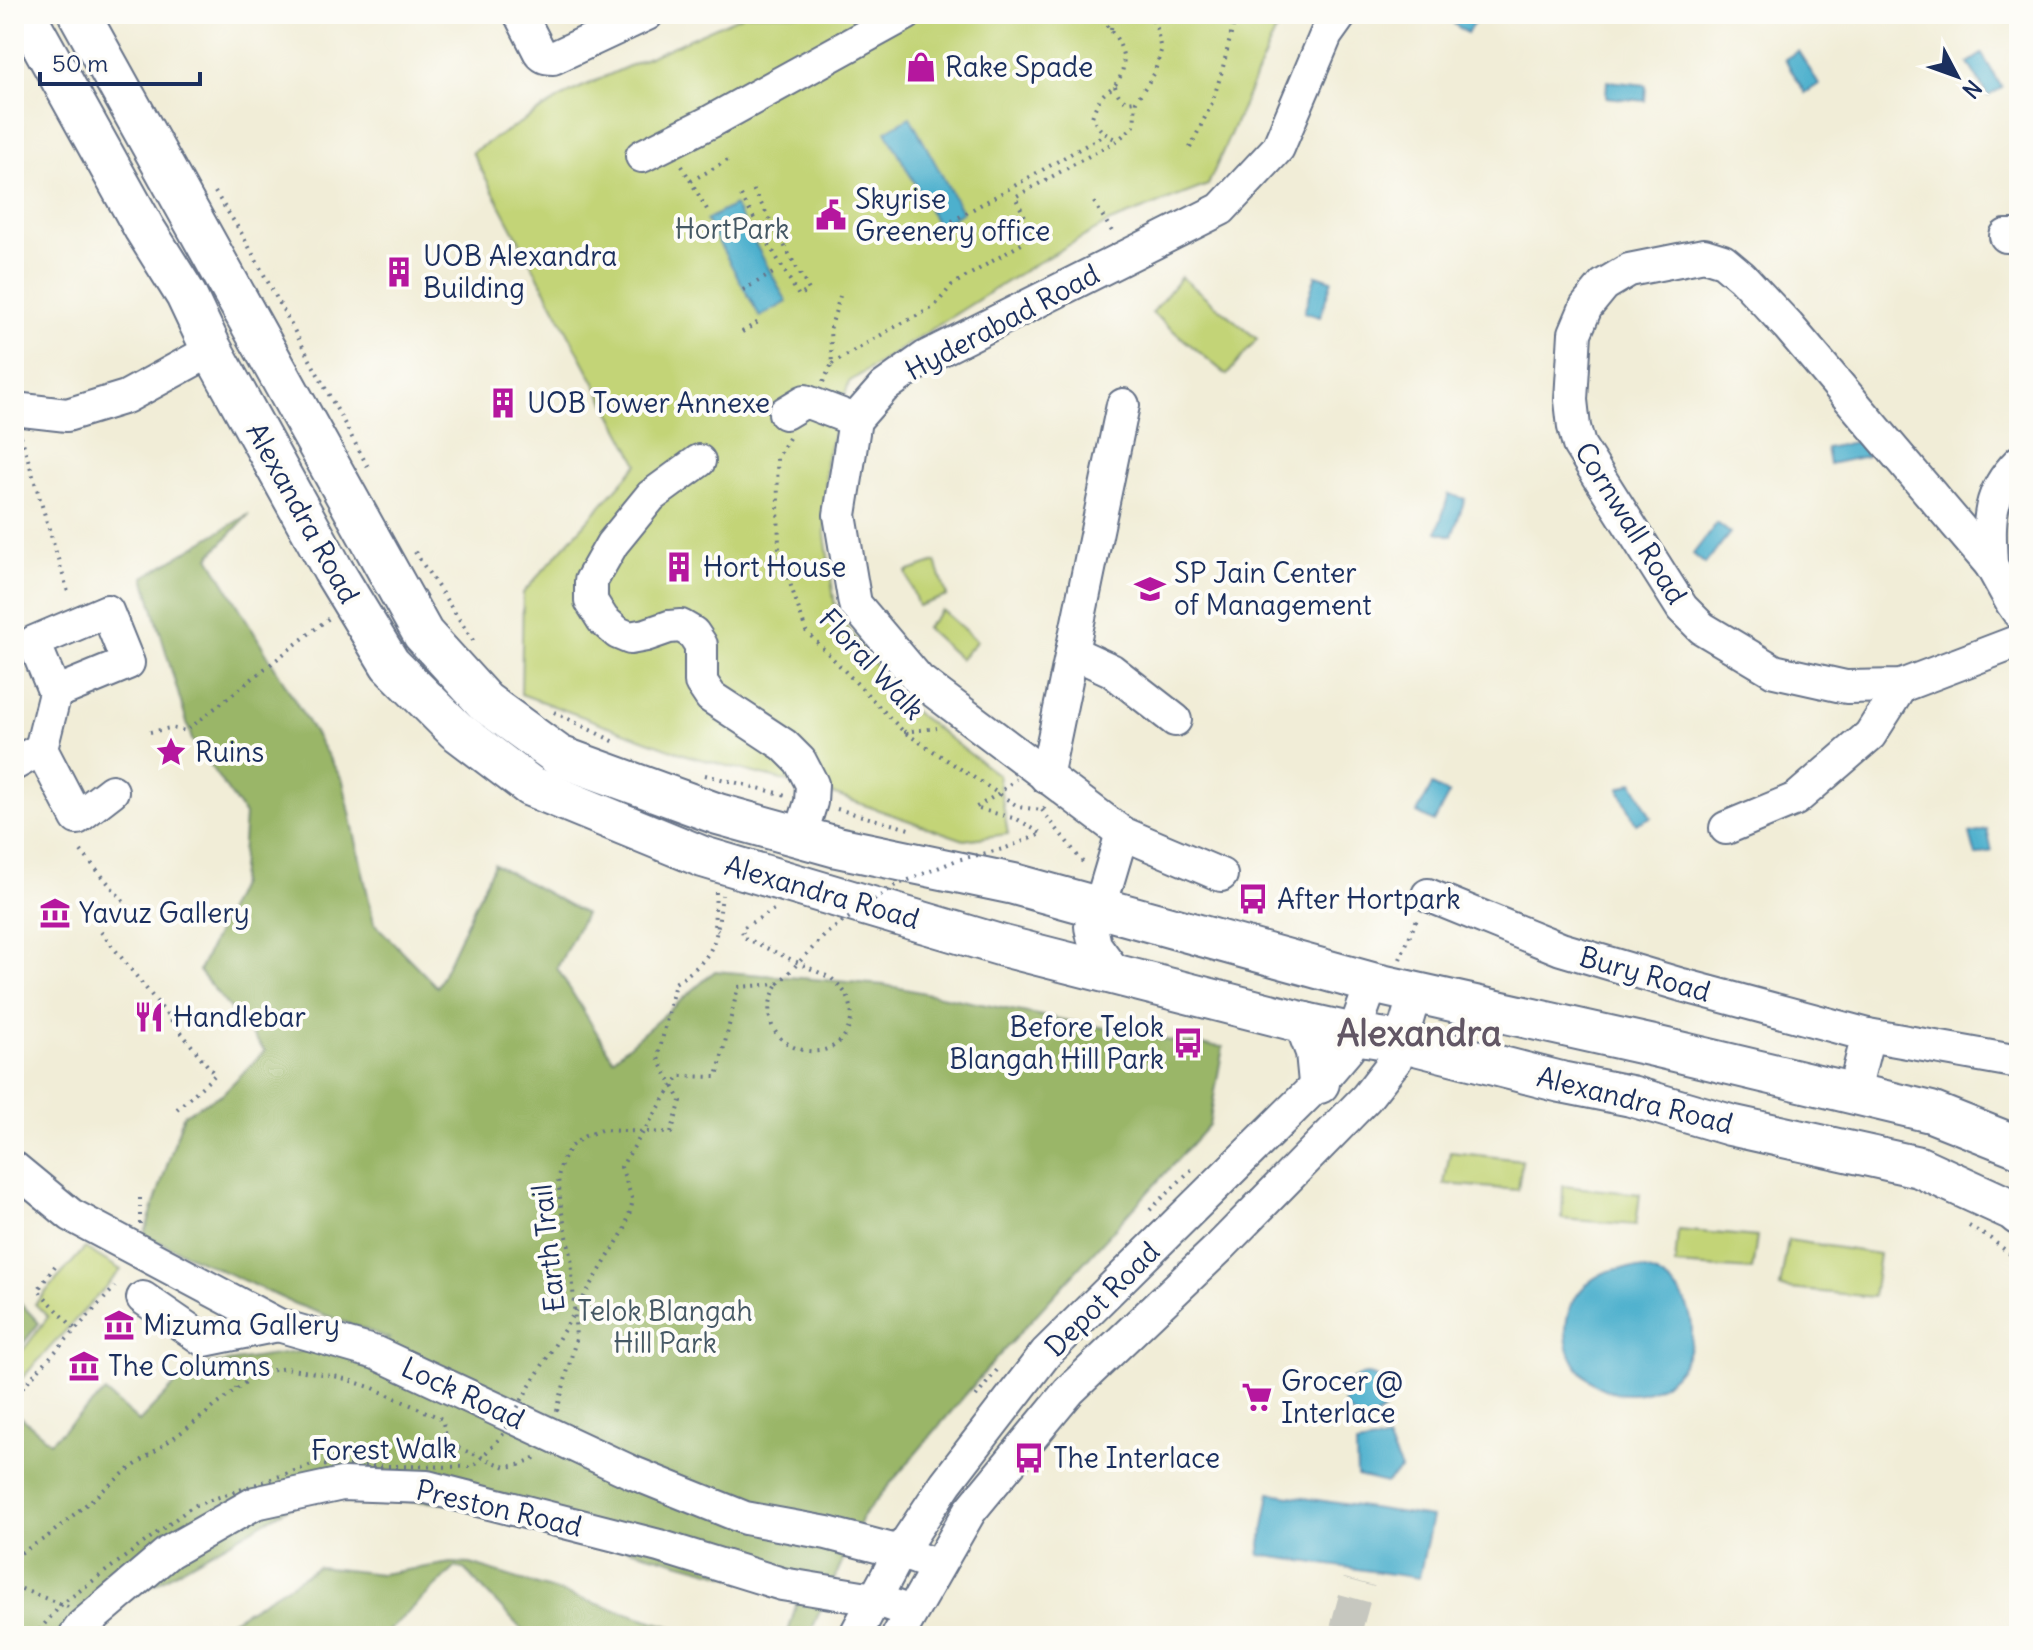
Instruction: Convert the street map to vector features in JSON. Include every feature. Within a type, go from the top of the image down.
[{"type":"main road","name":"Alexandra Road","points":[[25,14],[144,228],[186,295],[212,350],[333,570],[390,664],[456,730],[530,786],[703,857],[1003,946],[1305,1023],[1400,1041],[1561,1082],[1631,1096],[1730,1125],[1919,1167],[2019,1215]]},
{"type":"main road","name":"Alexandra Road","points":[[79,14],[205,208],[423,634],[485,702],[559,756],[718,814],[806,820],[837,847],[1011,871],[1395,980],[1640,1043],[1931,1112],[2017,1145]]},
{"type":"main road","points":[[186,295],[179,243],[181,236],[205,208]]},
{"type":"main road","points":[[1003,946],[1030,927],[1033,912],[1030,898],[1011,871]]},
{"type":"main road","points":[[1305,1023],[1316,1052],[1319,1083]]},
{"type":"street","points":[[520,14],[539,51],[543,56],[553,58],[647,14]]},
{"type":"street","points":[[642,156],[906,14]]},
{"type":"street","name":"Hyderabad Road","points":[[855,420],[884,387],[926,357],[1221,209],[1278,148],[1326,35],[1341,14]]},
{"type":"street","name":"Cornwall Road","points":[[2019,613],[1991,565],[1788,326],[1723,261],[1704,255],[1629,270],[1604,285],[1586,307],[1575,333],[1571,400],[1579,445],[1682,608],[1702,628],[1774,671],[1846,687],[1901,686],[2019,641]]},
{"type":"street","points":[[16,418],[67,415],[126,397],[212,350]]},
{"type":"street","points":[[1037,786],[1072,652],[1123,405]]},
{"type":"street","points":[[798,408],[855,420],[840,515],[855,604],[919,680],[1037,786],[1122,833],[1221,875]]},
{"type":"street","points":[[699,461],[651,496],[612,544],[591,581],[591,601],[603,620],[618,633],[630,638],[681,626],[693,633],[701,645],[701,682],[711,697],[784,745],[800,761],[812,784],[806,820]]},
{"type":"street","points":[[1991,565],[1989,521],[1996,494],[2019,462]]},
{"type":"street","points":[[1072,652],[1111,670],[1175,720]]},
{"type":"street","points":[[1726,828],[1796,799],[1870,735],[1901,686]]},
{"type":"street","points":[[55,693],[28,757],[77,818],[112,791]]},
{"type":"street","points":[[1117,975],[1095,945],[1091,927],[1122,833]]},
{"type":"street","name":"Bury Road","points":[[1428,895],[1561,949],[1682,985],[1868,1035],[2019,1062]]},
{"type":"street","name":"Depot Road","points":[[855,1636],[900,1552],[946,1483],[1046,1353],[1319,1083],[1348,1049],[1354,1034],[1395,980]]},
{"type":"street","name":"Depot Road","points":[[904,1624],[970,1511],[1069,1391],[1220,1247],[1366,1098],[1395,1061],[1400,1041],[1395,980]]},
{"type":"street","points":[[1853,1094],[1868,1035]]},
{"type":"street","name":"Lock Road","points":[[14,1168],[71,1215],[278,1325],[376,1353],[544,1445],[631,1472],[745,1518],[827,1533],[900,1552],[937,1566]]},
{"type":"street","points":[[129,1292],[204,1340],[278,1325]]},
{"type":"street","name":"Preston Road","points":[[85,1626],[169,1552],[255,1503],[342,1484],[427,1487],[659,1546],[782,1584],[874,1599],[904,1624]]},
{"type":"path","points":[[1095,14],[1111,29],[1123,53],[1124,65],[1115,86],[1104,94],[1092,117],[1104,135],[1118,140]]},
{"type":"path","points":[[1111,29],[1117,14]]},
{"type":"path","points":[[832,364],[934,307],[959,278],[1035,236],[1015,197],[1118,140],[1134,126],[1136,101],[1154,74],[1161,51],[1150,14]]},
{"type":"path","points":[[1190,148],[1212,103],[1236,14]]},
{"type":"path","points":[[1115,86],[1117,94],[1123,99],[1136,101]]},
{"type":"path","points":[[938,229],[1104,135]]},
{"type":"path","points":[[709,213],[691,181],[730,159]]},
{"type":"path","points":[[741,196],[793,287],[799,296],[803,294],[809,290],[753,189]]},
{"type":"path","points":[[1094,202],[1127,256]]},
{"type":"path","points":[[205,208],[242,234],[371,473]]},
{"type":"path","points":[[743,290],[773,273]]},
{"type":"path","name":"Floral Walk","points":[[840,296],[830,330],[832,364],[798,408],[777,458],[779,550],[806,631],[904,732],[1019,807],[1042,810]]},
{"type":"path","points":[[742,332],[760,321]]},
{"type":"path","points":[[16,418],[68,592]]},
{"type":"path","points":[[409,543],[479,649]]},
{"type":"path","points":[[150,732],[170,728],[186,731],[334,614]]},
{"type":"path","points":[[544,706],[620,744]]},
{"type":"path","points":[[697,773],[806,820],[918,831]]},
{"type":"path","points":[[779,907],[742,928],[743,937],[831,978],[842,987],[851,1007],[849,1026],[841,1039],[823,1050],[804,1051],[778,1036],[772,1027],[768,1008],[778,984],[827,933],[894,886],[957,860],[1003,849],[1042,834],[1017,819],[975,808],[998,794],[1037,786],[1042,810],[1102,899]]},
{"type":"path","points":[[977,849],[1011,871]]},
{"type":"path","points":[[81,851],[129,908]]},
{"type":"path","name":"Earth Trail","points":[[544,1445],[555,1419],[576,1339],[571,1255],[558,1177],[562,1161],[571,1146],[601,1130],[671,1133],[681,1101],[658,1058],[675,983],[712,951],[718,931],[720,888]]},
{"type":"path","points":[[1395,980],[1428,895]]},
{"type":"path","points":[[101,932],[215,1075],[177,1109]]},
{"type":"path","name":"Forest Walk","points":[[34,1636],[62,1604],[193,1506],[312,1465],[473,1467],[502,1436],[625,1229],[633,1201],[621,1167],[679,1076],[717,1077],[738,987],[778,984]]},
{"type":"path","points":[[138,1231],[140,1195]]},
{"type":"path","points":[[55,1266],[38,1290],[76,1330]]},
{"type":"path","points":[[17,1393],[76,1330],[129,1292]]},
{"type":"path","points":[[14,1557],[47,1537],[124,1473],[251,1378],[268,1371],[286,1368],[339,1377],[373,1388],[442,1419],[448,1444],[506,1467],[519,1465],[544,1445]]},
{"type":"path","points":[[492,1472],[498,1464]]},
{"type":"path","points":[[14,1586],[62,1604],[85,1626]]},
{"type":"green space","name":"HortPark","points":[[745,14],[1283,14],[1208,185],[1110,222],[1025,270],[849,382],[826,460],[825,535],[836,614],[908,707],[998,775],[1008,834],[964,840],[827,792],[689,756],[521,694],[523,593],[638,464],[472,152],[571,92]]},
{"type":"green space","points":[[1181,277],[1257,339],[1227,375],[1152,313]]},
{"type":"green space","name":"Telok Blangah Hill Park","points":[[249,514],[209,557],[343,781],[374,923],[437,987],[494,864],[585,914],[557,968],[613,1059],[715,971],[884,985],[1171,1041],[1223,1047],[1209,1125],[994,1361],[862,1517],[809,1636],[787,1636],[799,1595],[459,1503],[306,1498],[115,1607],[81,1636],[14,1636],[14,1411],[50,1442],[105,1392],[139,1422],[192,1367],[390,1339],[295,1304],[144,1235],[184,1114],[222,1094],[265,1051],[199,971],[240,883],[245,815],[192,740],[144,577]]},
{"type":"green space","points":[[936,562],[947,596],[918,606],[906,572]]},
{"type":"green space","points":[[942,610],[977,641],[960,659],[926,628]]},
{"type":"green space","points":[[1450,1152],[1522,1160],[1518,1190],[1444,1184]]},
{"type":"green space","points":[[1563,1186],[1640,1194],[1636,1225],[1562,1219]]},
{"type":"green space","points":[[1678,1230],[1757,1237],[1752,1270],[1675,1265]]},
{"type":"green space","points":[[1788,1240],[1879,1254],[1873,1297],[1780,1288]]},
{"type":"green space","points":[[85,1248],[121,1270],[14,1387],[18,1357],[48,1317],[35,1304]]},
{"type":"green space","points":[[14,1296],[39,1323],[14,1355]]},
{"type":"green space","points":[[451,1563],[471,1564],[674,1628],[673,1636],[528,1636],[464,1569],[456,1567],[383,1636],[206,1636],[318,1567],[381,1574]]},
{"type":"water","points":[[1461,14],[1480,14],[1467,33],[1454,24]]},
{"type":"water","points":[[1798,51],[1819,84],[1805,93],[1785,59]]},
{"type":"water","points":[[1982,54],[2002,88],[1988,96],[1968,63]]},
{"type":"water","points":[[1607,81],[1646,85],[1645,101],[1606,97]]},
{"type":"water","points":[[910,117],[962,212],[938,226],[886,131]]},
{"type":"water","points":[[734,205],[787,302],[760,317],[706,220]]},
{"type":"water","points":[[1316,275],[1332,280],[1320,317],[1304,312]]},
{"type":"water","points":[[1864,440],[1867,456],[1829,464],[1826,448]]},
{"type":"water","points":[[1449,494],[1465,499],[1452,536],[1437,532]]},
{"type":"water","points":[[1717,523],[1730,533],[1705,564],[1693,554]]},
{"type":"water","points":[[1633,782],[1651,817],[1636,824],[1619,789]]},
{"type":"water","points":[[1432,785],[1449,794],[1434,822],[1417,813]]},
{"type":"water","points":[[1987,830],[1992,851],[1976,856],[1970,834]]},
{"type":"water","points":[[1629,1268],[1653,1273],[1673,1287],[1687,1307],[1692,1331],[1687,1355],[1673,1375],[1653,1389],[1629,1394],[1605,1389],[1585,1375],[1571,1355],[1566,1331],[1571,1307],[1585,1287],[1605,1273]]},
{"type":"water","points":[[1366,1375],[1382,1381],[1388,1397],[1382,1413],[1366,1419],[1350,1413],[1344,1397],[1350,1381]]},
{"type":"water","points":[[1387,1440],[1401,1469],[1386,1483],[1357,1476],[1356,1445]]},
{"type":"water","points":[[1270,1493],[1432,1517],[1419,1578],[1259,1555]]},
{"type":"tunnel","points":[[1346,1629],[1359,1582]]},
{"type":"place","name":"Rake Spade","points":[[921,67]]},
{"type":"place","name":"Skyrise Greenery office","points":[[831,215]]},
{"type":"place","name":"UOB Alexandra Building","points":[[399,272]]},
{"type":"place","name":"UOB Tower Annexe","points":[[503,403]]},
{"type":"place","name":"Hort House","points":[[679,567]]},
{"type":"place","name":"SP Jain Center of Management","points":[[1150,589]]},
{"type":"place","name":"Ruins","points":[[171,752]]},
{"type":"place","name":"After Hortpark","points":[[1253,899]]},
{"type":"place","name":"Yavuz Gallery","points":[[55,913]]},
{"type":"place","name":"Handlebar","points":[[149,1017]]},
{"type":"place","name":"Before Telok Blangah Hill Park","points":[[1188,1043]]},
{"type":"place","name":"Mizuma Gallery","points":[[119,1325]]},
{"type":"place","name":"The Columns","points":[[84,1366]]},
{"type":"place","name":"Grocer @ Interlace","points":[[1257,1397]]},
{"type":"place","name":"The Interlace","points":[[1029,1458]]},
{"type":"district","name":"Alexandra","points":[[1419,1033]]}]
